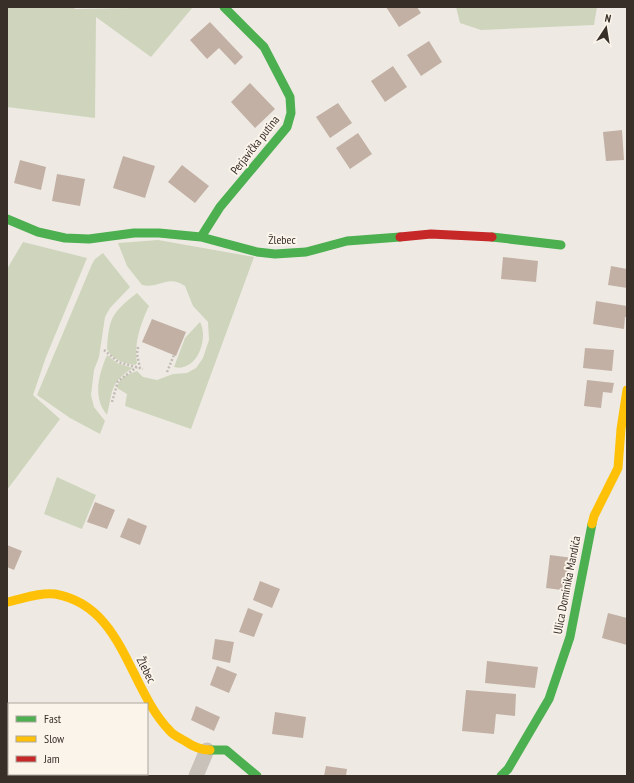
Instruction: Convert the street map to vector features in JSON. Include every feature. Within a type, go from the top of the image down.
[{"type":"street","name":"Perjavička putina","points":[[201,237],[220,207],[287,127],[291,113],[290,97],[264,47],[224,7]]},
{"type":"street","name":"Žlebec","points":[[7,219],[38,232],[65,238],[89,238],[140,233],[159,233],[201,237],[257,252],[276,254],[306,252],[347,241],[431,234],[472,235],[561,245]]},
{"type":"street","name":"Ulica Dominika Mandića","points":[[501,776],[508,769],[548,699],[570,637],[584,559],[594,516],[618,468],[622,422],[627,390]]},
{"type":"street","name":"Žlebec","points":[[7,602],[43,594],[54,594],[72,599],[98,616],[118,643],[148,701],[170,732],[191,745],[208,750],[226,750],[256,776]]},
{"type":"street","points":[[196,776],[208,750]]},
{"type":"path","points":[[138,347],[137,354],[140,368]]},
{"type":"path","points":[[104,350],[118,362],[140,368]]},
{"type":"path","points":[[167,372],[174,355]]},
{"type":"path","points":[[112,402],[118,381],[140,368]]},
{"type":"green space","points":[[7,7],[73,7],[75,9],[193,7],[151,57],[96,17],[95,118],[7,107]]},
{"type":"green space","points":[[456,7],[597,7],[594,25],[481,30],[460,23]]},
{"type":"green space","points":[[158,240],[254,257],[191,429],[125,406],[127,394],[117,388],[122,379],[137,371],[143,377],[157,380],[173,374],[187,373],[196,368],[203,358],[209,340],[208,322],[193,306],[185,286],[173,281],[148,286],[142,285],[127,266],[118,243]]},
{"type":"green space","points":[[23,242],[87,258],[46,357],[33,395],[60,419],[7,490],[7,269]]},
{"type":"green space","points":[[103,253],[130,287],[110,308],[105,317],[99,357],[94,370],[91,395],[94,407],[105,421],[100,434],[70,418],[37,395],[92,264],[95,259]]},
{"type":"green space","points":[[137,293],[149,306],[138,334],[136,348],[137,363],[135,365],[115,358],[107,349],[109,330],[113,316]]},
{"type":"green space","points":[[200,322],[203,337],[202,345],[195,360],[189,365],[174,367],[185,338]]},
{"type":"green space","points":[[107,355],[117,363],[133,368],[116,382],[107,415],[102,408],[98,393],[98,385]]},
{"type":"green space","points":[[57,477],[96,495],[82,529],[44,514]]},
{"type":"building","points":[[386,7],[417,7],[421,13],[399,27]]},
{"type":"building","points":[[210,22],[243,57],[235,65],[219,48],[207,59],[190,40]]},
{"type":"building","points":[[429,41],[442,62],[421,76],[407,55]]},
{"type":"building","points":[[393,66],[407,87],[385,102],[371,81]]},
{"type":"building","points":[[250,83],[275,109],[255,128],[231,102]]},
{"type":"building","points":[[338,103],[352,123],[330,138],[316,117]]},
{"type":"building","points":[[622,130],[624,160],[606,161],[603,132]]},
{"type":"building","points":[[358,133],[372,154],[350,169],[336,148]]},
{"type":"building","points":[[123,156],[155,166],[145,198],[113,188]]},
{"type":"building","points":[[20,160],[46,167],[41,190],[14,183]]},
{"type":"building","points":[[182,165],[209,186],[195,203],[168,182]]},
{"type":"building","points":[[57,174],[85,179],[80,206],[52,201]]},
{"type":"building","points":[[503,257],[538,261],[536,282],[501,279]]},
{"type":"building","points":[[611,266],[627,269],[627,288],[608,285]]},
{"type":"building","points":[[596,301],[627,306],[627,317],[625,317],[624,329],[593,324]]},
{"type":"building","points":[[152,319],[186,332],[176,356],[142,342]]},
{"type":"building","points":[[585,348],[614,350],[612,371],[583,368]]},
{"type":"building","points":[[587,380],[614,383],[612,393],[603,392],[601,408],[584,406]]},
{"type":"building","points":[[95,502],[115,510],[107,529],[87,522]]},
{"type":"building","points":[[128,518],[147,526],[140,545],[120,537]]},
{"type":"building","points":[[7,545],[22,551],[14,570],[7,567]]},
{"type":"building","points":[[550,555],[573,558],[569,591],[546,588]]},
{"type":"building","points":[[260,581],[280,589],[272,608],[253,600]]},
{"type":"building","points":[[248,608],[263,614],[254,637],[239,632]]},
{"type":"building","points":[[608,613],[627,618],[627,645],[602,638]]},
{"type":"building","points":[[215,639],[234,642],[230,663],[212,659]]},
{"type":"building","points":[[487,661],[538,667],[535,688],[485,683]]},
{"type":"building","points":[[217,666],[237,674],[229,693],[210,685]]},
{"type":"building","points":[[466,690],[516,694],[515,716],[496,714],[494,734],[462,731]]},
{"type":"building","points":[[196,706],[220,717],[214,731],[191,720]]},
{"type":"building","points":[[275,712],[306,717],[303,738],[272,734]]},
{"type":"building","points":[[326,766],[347,769],[346,776],[324,776]]},
{"type":"traffic: fast","points":[[201,237],[220,207],[287,127],[291,113],[290,97],[264,47],[224,7]]},
{"type":"traffic: fast","points":[[7,219],[38,232],[65,238],[89,239],[134,233],[159,233],[201,237],[257,252],[275,254],[306,252],[347,241],[400,237]]},
{"type":"traffic: fast","points":[[492,237],[561,245]]},
{"type":"traffic: fast","points":[[501,776],[508,769],[549,699],[570,637],[592,524]]},
{"type":"traffic: fast","points":[[210,750],[226,750],[257,776]]},
{"type":"traffic: slow","points":[[592,524],[594,516],[618,468],[621,429],[627,390]]},
{"type":"traffic: slow","points":[[7,602],[37,595],[55,594],[78,602],[96,614],[111,631],[144,693],[156,713],[170,731],[194,746],[210,750]]},
{"type":"traffic: jam","points":[[400,237],[431,234],[492,237]]}]
